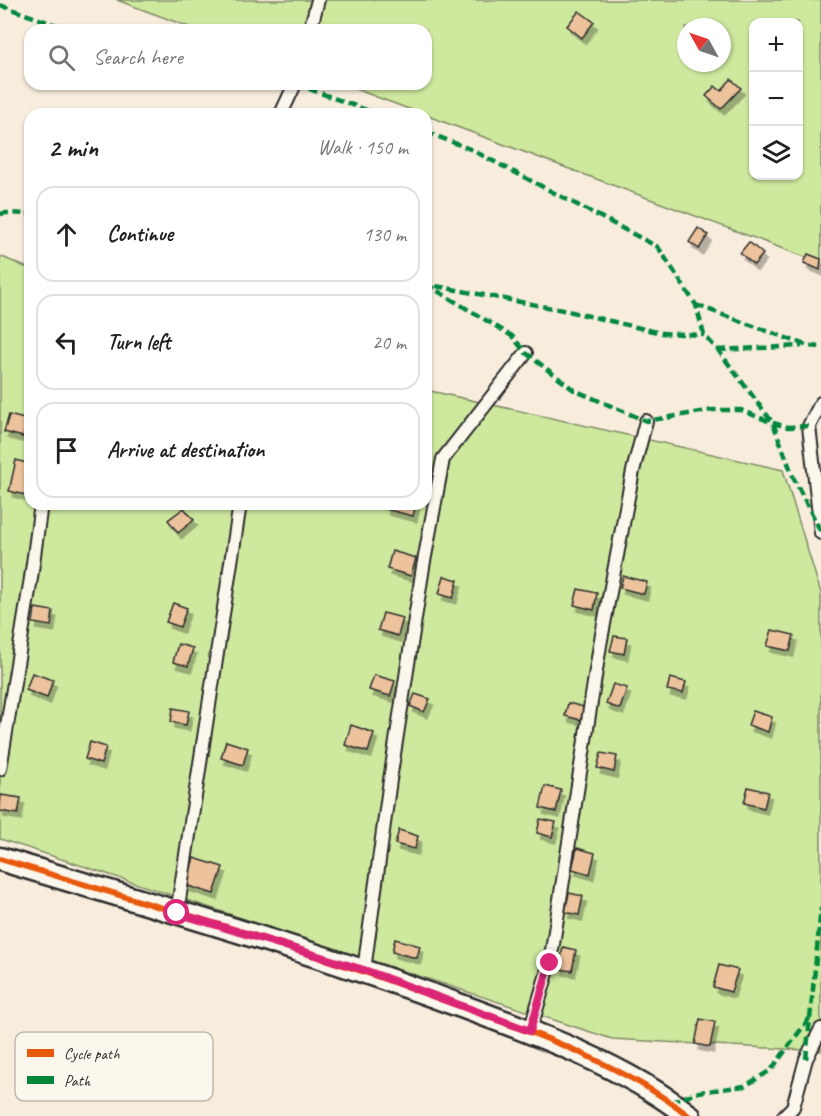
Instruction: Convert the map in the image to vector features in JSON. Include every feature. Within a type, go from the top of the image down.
[{"type":"street","points":[[0,859],[364,970],[530,1031],[605,1065],[671,1102],[689,1116]]},
{"type":"lane","points":[[312,24],[318,0]]},
{"type":"lane","points":[[284,108],[292,90]]},
{"type":"lane","points":[[364,970],[390,780],[423,567],[443,459],[526,353]]},
{"type":"lane","points":[[821,403],[809,426],[821,533]]},
{"type":"lane","points":[[530,1031],[550,963],[600,645],[633,471],[646,421]]},
{"type":"lane","points":[[0,769],[40,510]]},
{"type":"lane","points":[[177,913],[239,510]]},
{"type":"lane","points":[[791,1113],[806,1059],[821,1029]]},
{"type":"green space","points":[[117,0],[821,0],[821,263],[432,118],[432,108],[406,108],[358,90],[432,90],[432,24],[181,24]]},
{"type":"green space","points":[[0,256],[24,266],[24,510],[432,510],[432,391],[783,470],[821,593],[821,1051],[612,1039],[0,839]]},
{"type":"building","points":[[579,11],[594,22],[582,38],[567,26]]},
{"type":"building","points":[[731,79],[741,88],[721,109],[706,96],[715,86],[721,91]]},
{"type":"building","points":[[698,228],[708,235],[699,249],[689,242]]},
{"type":"building","points":[[749,242],[763,254],[754,265],[740,253]]},
{"type":"building","points":[[808,254],[821,259],[820,270],[804,263]]},
{"type":"building","points":[[9,415],[24,419],[23,437],[4,432]]},
{"type":"building","points":[[16,460],[24,462],[24,495],[9,491]]},
{"type":"building","points":[[181,510],[186,510],[194,520],[178,533],[168,520]]},
{"type":"building","points":[[389,510],[414,510],[413,516]]},
{"type":"building","points":[[392,551],[416,558],[411,576],[387,569]]},
{"type":"building","points":[[444,576],[458,580],[453,598],[439,594]]},
{"type":"building","points":[[623,576],[647,582],[644,594],[620,588]]},
{"type":"building","points":[[578,589],[597,593],[594,610],[574,605]]},
{"type":"building","points":[[173,603],[187,608],[180,627],[166,622]]},
{"type":"building","points":[[35,608],[53,611],[51,626],[33,623]]},
{"type":"building","points":[[383,613],[403,618],[398,636],[378,630]]},
{"type":"building","points":[[772,630],[794,635],[790,651],[767,646]]},
{"type":"building","points":[[614,636],[627,638],[624,654],[610,651]]},
{"type":"building","points":[[178,644],[193,648],[188,666],[173,662]]},
{"type":"building","points":[[32,673],[53,680],[47,698],[26,690]]},
{"type":"building","points":[[374,675],[395,681],[390,696],[369,690]]},
{"type":"building","points":[[670,678],[686,682],[683,693],[667,690]]},
{"type":"building","points":[[613,684],[627,688],[620,709],[606,704]]},
{"type":"building","points":[[415,694],[430,699],[424,712],[410,706]]},
{"type":"building","points":[[568,703],[584,707],[581,720],[565,716]]},
{"type":"building","points":[[173,708],[189,711],[186,725],[171,722]]},
{"type":"building","points":[[753,711],[772,717],[768,732],[748,725]]},
{"type":"building","points":[[351,725],[374,733],[368,752],[345,745]]},
{"type":"building","points":[[226,741],[248,748],[243,765],[221,758]]},
{"type":"building","points":[[90,742],[106,747],[101,764],[85,759]]},
{"type":"building","points":[[601,753],[617,756],[614,772],[597,768]]},
{"type":"building","points":[[545,786],[561,790],[556,812],[540,808]]},
{"type":"building","points":[[748,787],[768,792],[764,808],[744,803]]},
{"type":"building","points":[[1,795],[21,798],[18,814],[0,811]]},
{"type":"building","points":[[540,819],[556,822],[552,837],[537,833]]},
{"type":"building","points":[[399,830],[418,836],[415,849],[395,844]]},
{"type":"building","points":[[577,848],[595,853],[590,874],[572,869]]},
{"type":"building","points":[[194,858],[223,867],[214,894],[185,885]]},
{"type":"building","points":[[569,893],[583,896],[579,915],[565,912]]},
{"type":"building","points":[[395,939],[420,946],[417,958],[392,952]]},
{"type":"building","points":[[563,947],[576,950],[572,971],[559,969]]},
{"type":"building","points":[[719,965],[738,970],[731,992],[713,987]]},
{"type":"building","points":[[700,1019],[715,1022],[710,1047],[695,1044]]},
{"type":"marked path","points":[[0,5],[53,24]]},
{"type":"marked path","points":[[312,90],[361,108]]},
{"type":"marked path","points":[[432,134],[470,149],[658,247],[696,305],[704,335],[773,423],[794,479],[821,532]]},
{"type":"marked path","points":[[0,214],[24,214]]},
{"type":"marked path","points":[[436,286],[568,311],[661,333],[704,335]]},
{"type":"marked path","points":[[432,288],[512,336],[526,353],[574,390],[646,421],[713,410],[741,410],[788,427],[809,426]]},
{"type":"marked path","points":[[696,305],[808,346],[821,347]]},
{"type":"marked path","points":[[718,350],[802,346]]},
{"type":"marked path","points":[[806,1059],[821,908]]},
{"type":"marked path","points":[[671,1102],[699,1092],[745,1086],[771,1070],[811,1016]]},
{"type":"cycle path","points":[[0,859],[284,945],[483,1014],[606,1065],[663,1097],[689,1116]]},
{"type":"route","points":[[177,913],[364,970],[530,1031],[550,963]]}]
